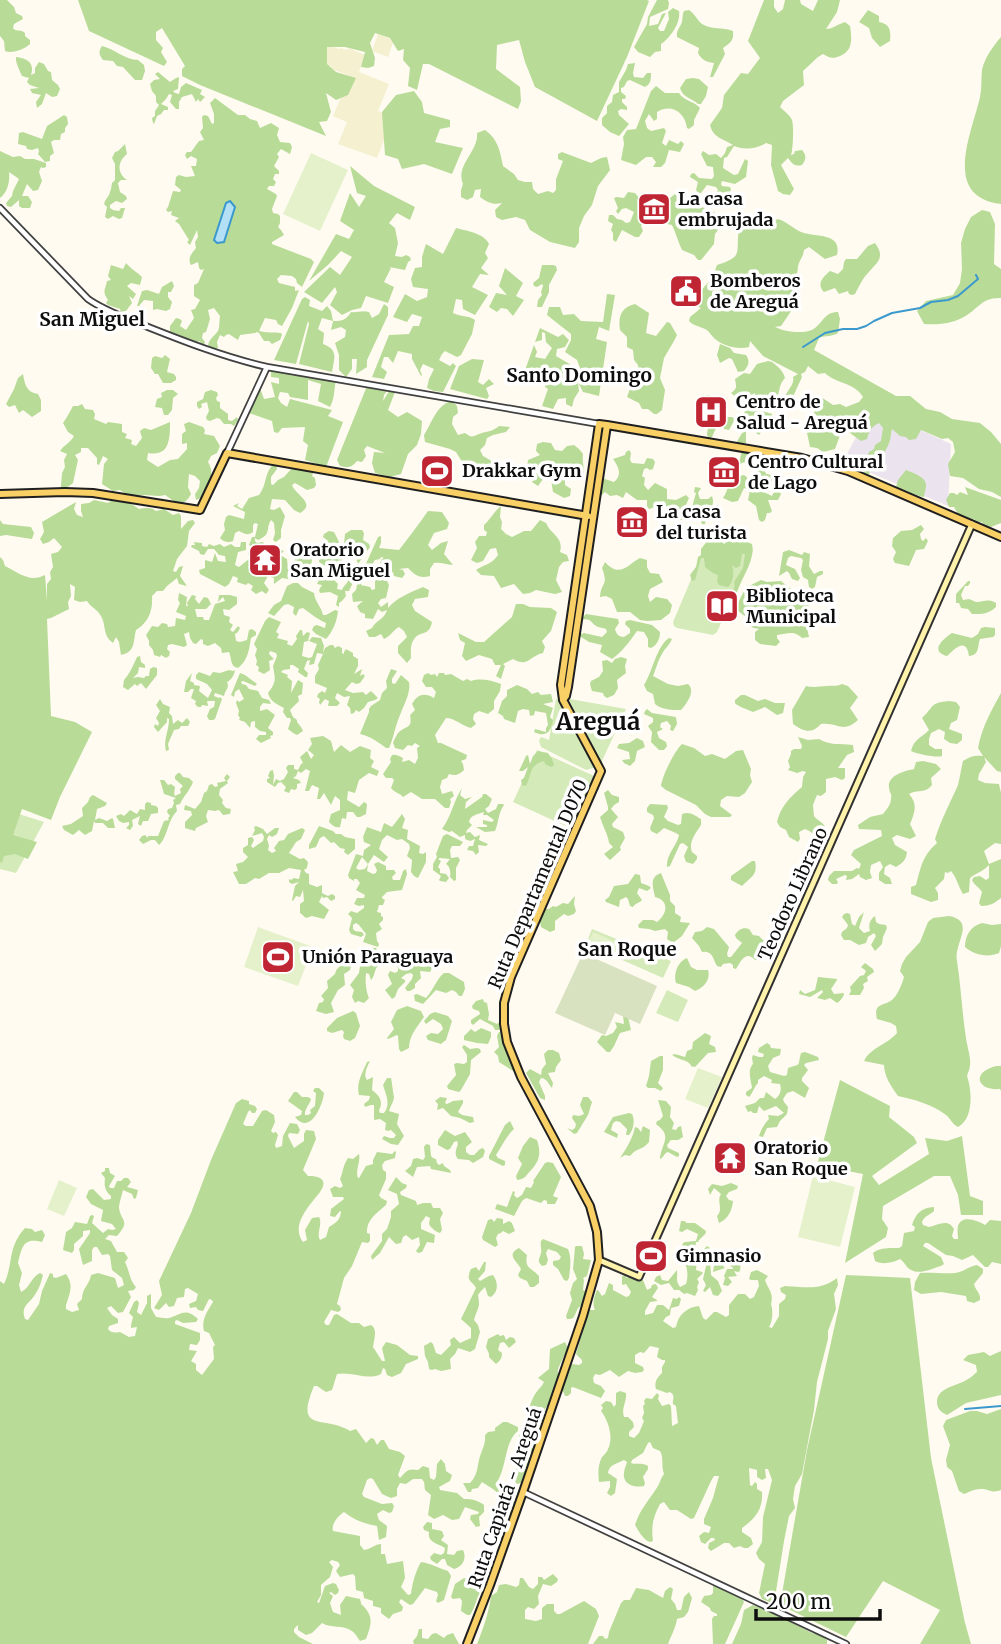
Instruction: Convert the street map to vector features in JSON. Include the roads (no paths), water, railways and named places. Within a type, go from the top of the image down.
[{"type":"main road","points":[[589,517],[599,424],[813,461],[848,471],[1001,537]]},
{"type":"main road","points":[[589,517],[607,425]]},
{"type":"main road","points":[[0,494],[93,493],[200,510],[227,453],[589,517]]},
{"type":"main road","name":"Ruta Departamental D070","points":[[568,1361],[598,1268],[597,1232],[590,1206],[521,1077],[507,1042],[504,1003],[511,977],[601,771],[564,702],[589,517]]},
{"type":"main road","name":"Teodoro Librano","points":[[599,1260],[639,1277],[972,524]]},
{"type":"main road","name":"Ruta Capiatá - Areguá","points":[[467,1644],[568,1361]]},
{"type":"street","points":[[0,208],[77,289],[99,306],[228,357],[267,367],[599,424]]},
{"type":"street","points":[[227,453],[267,367]]},
{"type":"street","points":[[523,1492],[846,1644]]},
{"type":"water","points":[[230,201],[235,207],[224,242],[217,243],[214,240],[226,203]]},
{"type":"waterway","points":[[803,347],[825,333],[857,329],[892,313],[920,308],[931,302],[958,296],[978,279],[976,275]]},
{"type":"waterway","points":[[965,1409],[1001,1406]]},
{"type":"place","name":"La casa embrujada","points":[[654,209]]},
{"type":"place","name":"Bomberos de Areguá","points":[[686,291]]},
{"type":"place","name":"Centro de Salud - Areguá","points":[[711,412]]},
{"type":"place","name":"Drakkar Gym","points":[[437,471]]},
{"type":"place","name":"Centro Cultural de Lago","points":[[724,472]]},
{"type":"place","name":"La casa del turista","points":[[632,522]]},
{"type":"place","name":"Oratorio San Miguel","points":[[265,560]]},
{"type":"place","name":"Biblioteca Municipal","points":[[722,606]]},
{"type":"place","name":"Unión Paraguaya","points":[[278,957]]},
{"type":"place","name":"Oratorio San Roque","points":[[730,1158]]},
{"type":"place","name":"Gimnasio","points":[[651,1256]]},
{"type":"district","name":"San Miguel","points":[[92,319]]},
{"type":"district","name":"Santo Domingo","points":[[579,375]]},
{"type":"district","name":"Areguá","points":[[598,722]]},
{"type":"district","name":"San Roque","points":[[627,949]]}]
